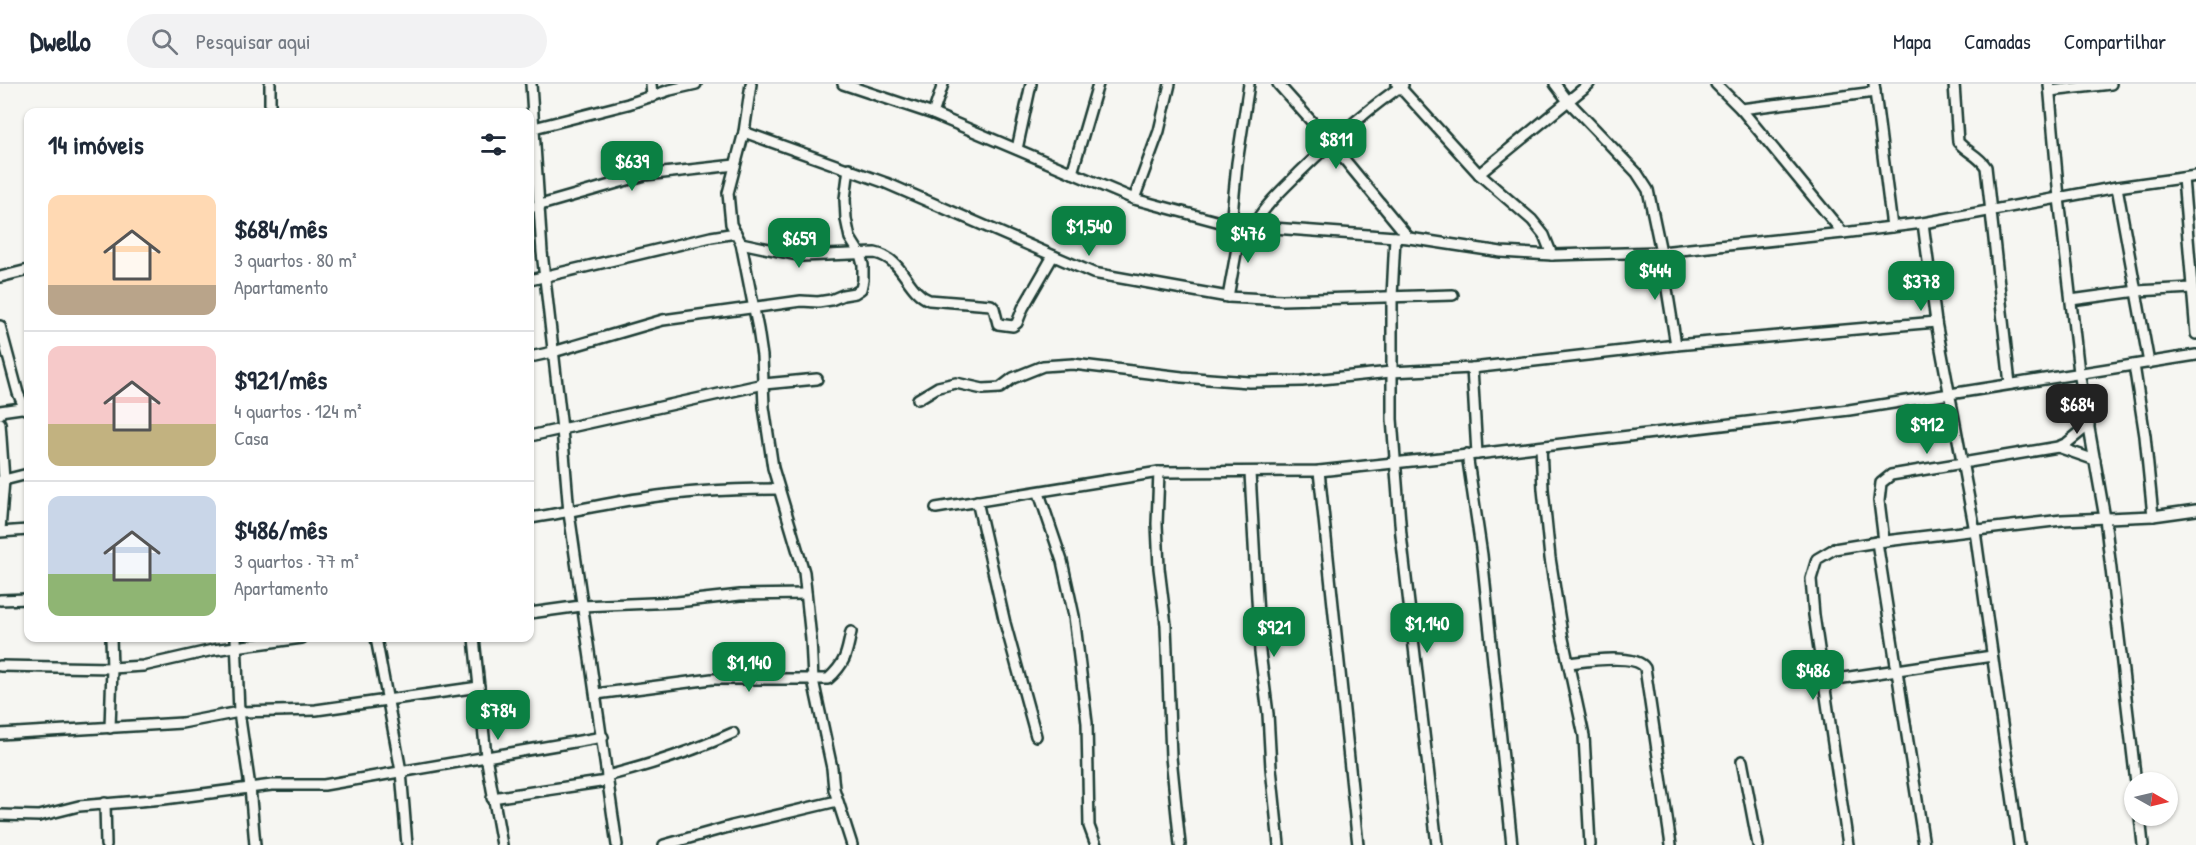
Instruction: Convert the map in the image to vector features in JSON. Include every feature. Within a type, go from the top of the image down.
[{"type":"street","points":[[270,84],[270,108]]},
{"type":"street","points":[[531,84],[531,108]]},
{"type":"street","points":[[651,84],[652,97]]},
{"type":"street","points":[[534,127],[696,84]]},
{"type":"street","points":[[751,84],[744,132],[728,193],[731,224],[741,243],[759,338],[769,450],[778,489],[799,552],[811,639],[813,680],[837,801],[852,845]]},
{"type":"street","points":[[933,114],[943,84]]},
{"type":"street","points":[[1017,149],[1031,84]]},
{"type":"street","points":[[1072,173],[1098,84]]},
{"type":"street","points":[[1134,199],[1159,131],[1170,84]]},
{"type":"street","points":[[1228,297],[1236,225],[1237,163],[1249,84]]},
{"type":"street","points":[[1278,84],[1330,142],[1409,238]]},
{"type":"street","points":[[1556,84],[1568,101],[1636,173],[1647,190],[1661,252],[1676,345]]},
{"type":"street","points":[[1479,174],[1589,84]]},
{"type":"street","points":[[1716,84],[1741,109],[1843,233]]},
{"type":"street","points":[[1954,84],[1958,142],[1967,152],[1979,157],[1986,167],[2010,384]]},
{"type":"street","points":[[2111,84],[2049,88],[2079,372],[2105,518],[2135,772]]},
{"type":"street","points":[[850,85],[933,114],[1134,199],[1236,225],[1409,238],[1501,252],[1552,255],[1661,252],[1843,233],[1923,223],[2117,187],[2196,176]]},
{"type":"street","points":[[1253,226],[1279,191],[1330,142],[1400,85],[1479,174],[1533,220],[1544,235],[1552,255]]},
{"type":"street","points":[[1741,109],[1875,88],[1892,227]]},
{"type":"street","points":[[744,132],[784,148],[849,168],[1093,273],[1228,297],[1282,300],[1453,295]]},
{"type":"street","points":[[534,143],[538,162],[534,207],[546,277],[569,513],[617,845]]},
{"type":"street","points":[[534,207],[645,175],[735,165]]},
{"type":"street","points":[[534,356],[663,320],[801,301],[818,302],[855,293],[861,289],[863,265],[860,254],[850,238],[846,219],[845,199],[849,168]]},
{"type":"street","points":[[2183,178],[2196,334]]},
{"type":"street","points":[[2117,187],[2149,363]]},
{"type":"street","points":[[1923,223],[1936,322],[1975,531],[2019,845]]},
{"type":"street","points":[[534,279],[736,233]]},
{"type":"street","points":[[1395,237],[1391,372],[1395,464],[1401,535],[1437,845]]},
{"type":"street","points":[[741,243],[802,256],[883,255],[892,260],[921,297],[929,300],[992,305],[998,324],[1013,326],[1017,323],[1023,308],[1053,256]]},
{"type":"street","points":[[0,277],[24,271]]},
{"type":"street","points":[[2071,300],[2137,291],[2192,288]]},
{"type":"street","points":[[918,399],[938,387],[956,383],[983,389],[1000,388],[1013,378],[1043,366],[1073,364],[1182,377],[1249,382],[1302,381],[1391,372],[1472,368],[1676,345],[1936,322]]},
{"type":"street","points":[[0,326],[4,353],[18,393],[24,403]]},
{"type":"street","points":[[936,508],[1159,472],[1319,471],[1849,410],[2196,355]]},
{"type":"street","points":[[2134,365],[2145,436],[2153,516]]},
{"type":"street","points":[[1472,368],[1472,454],[1512,845]]},
{"type":"street","points":[[534,435],[764,384],[817,379]]},
{"type":"street","points":[[0,414],[0,411],[24,408]]},
{"type":"street","points":[[0,423],[2,480],[0,530],[24,530]]},
{"type":"street","points":[[1924,845],[1880,542],[1881,483],[1892,475],[2058,447],[2067,443],[2089,425]]},
{"type":"street","points":[[1541,447],[1550,558],[1562,634],[1584,736],[1590,845]]},
{"type":"street","points":[[2058,447],[2095,460]]},
{"type":"street","points":[[1319,471],[1358,845]]},
{"type":"street","points":[[1159,472],[1157,524],[1159,568],[1166,625],[1171,757],[1180,845]]},
{"type":"street","points":[[1250,473],[1260,652],[1268,714],[1279,845]]},
{"type":"street","points":[[2,480],[24,475]]},
{"type":"street","points":[[534,517],[644,498],[704,491],[778,489]]},
{"type":"street","points":[[1039,493],[1062,561],[1074,616],[1087,723],[1089,826],[1096,845]]},
{"type":"street","points":[[977,501],[1005,623],[1036,736]]},
{"type":"street","points":[[1848,845],[1814,615],[1811,579],[1817,559],[1834,549],[1880,542],[2062,520],[2153,516],[2196,510]]},
{"type":"street","points":[[534,612],[581,606],[677,602],[740,595],[806,594]]},
{"type":"street","points":[[0,600],[24,599]]},
{"type":"street","points":[[596,694],[712,680],[828,679],[840,668],[851,632]]},
{"type":"street","points":[[110,728],[111,642]]},
{"type":"street","points":[[0,666],[112,668],[143,666],[232,642]]},
{"type":"street","points":[[236,642],[239,712],[250,787],[255,845]]},
{"type":"street","points":[[377,642],[401,771],[407,845]]},
{"type":"street","points":[[474,642],[486,756],[502,845]]},
{"type":"street","points":[[1824,681],[1992,656]]},
{"type":"street","points":[[1569,663],[1606,659],[1636,661],[1642,663],[1645,668],[1671,845]]},
{"type":"street","points":[[0,734],[182,723],[239,712],[316,710],[479,687]]},
{"type":"street","points":[[492,798],[607,778],[714,742],[733,733]]},
{"type":"street","points":[[0,815],[39,816],[79,806],[164,800],[250,787],[324,785],[603,737]]},
{"type":"street","points":[[1742,761],[1758,845]]},
{"type":"street","points":[[664,845],[837,801]]},
{"type":"street","points":[[105,803],[106,845]]},
{"type":"street","points":[[2141,826],[2143,845]]}]
